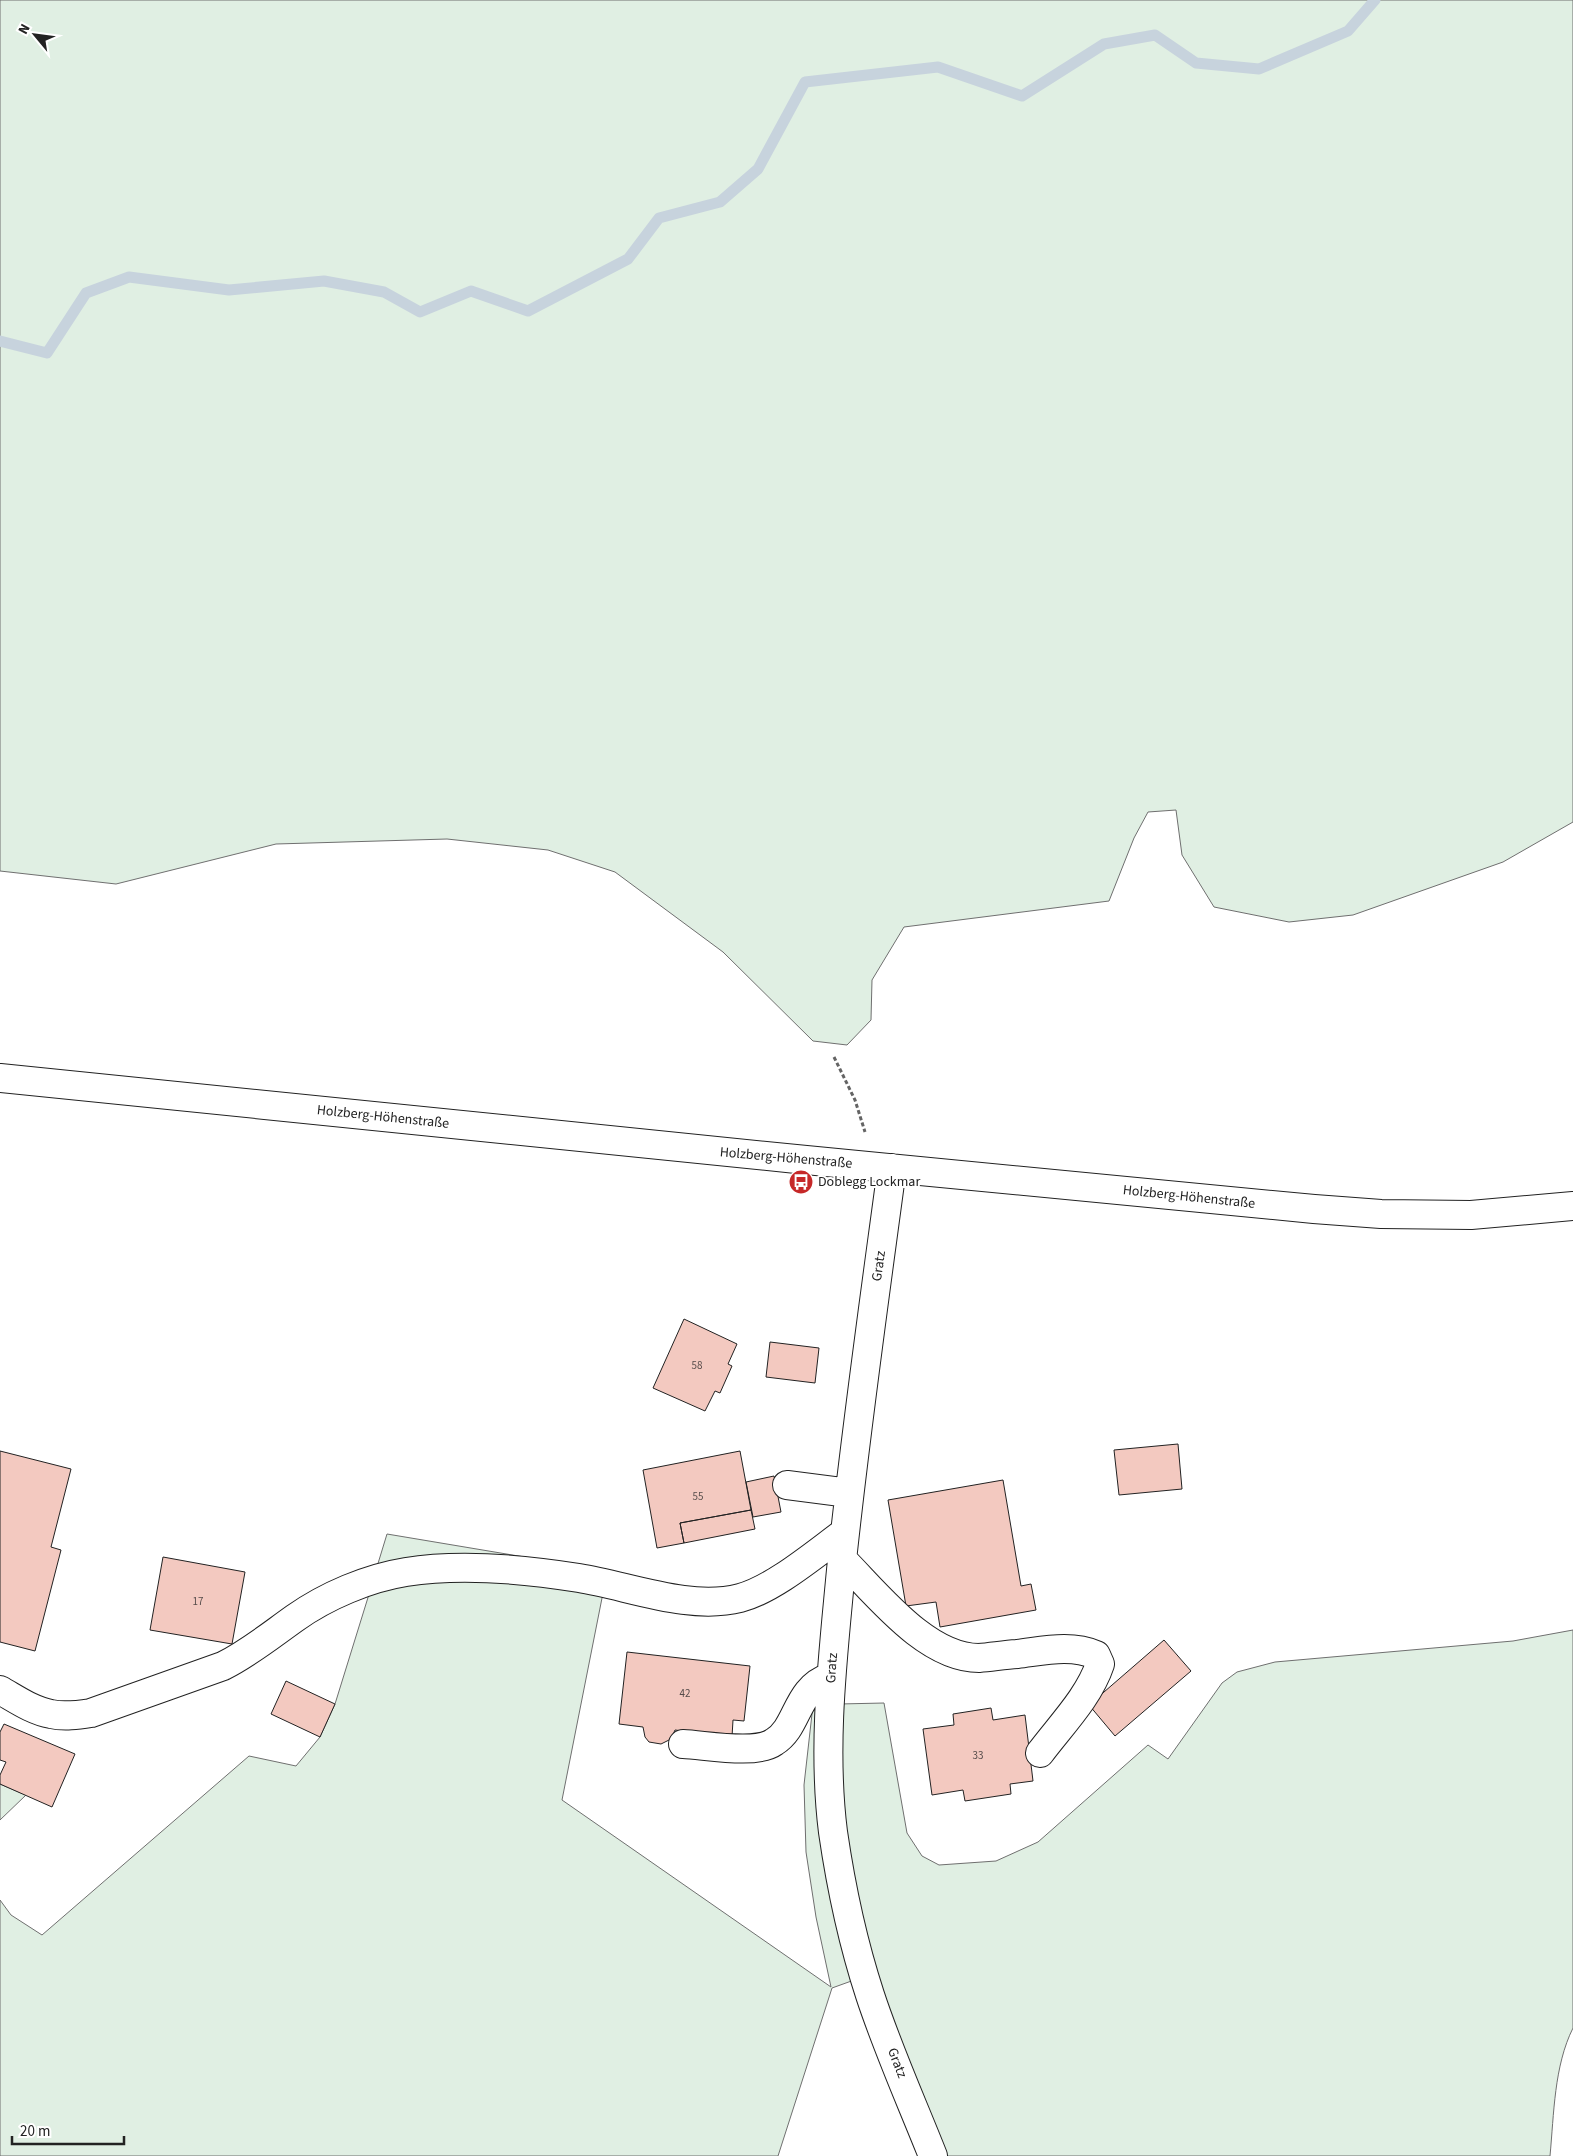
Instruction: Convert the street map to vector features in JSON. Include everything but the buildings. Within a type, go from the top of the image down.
[{"type":"street","name":"Holzberg-Höhenstraße","points":[[0,1078],[1380,1214],[1471,1215],[1573,1206]]},
{"type":"street","name":"Gratz","points":[[880,1166],[856,1429],[830,1678],[828,1785],[843,1890],[856,1948],[871,1997],[933,2156]]},
{"type":"street","points":[[787,1485],[849,1493]]},
{"type":"street","points":[[0,1690],[30,1707],[50,1714],[91,1713],[223,1666],[242,1656],[295,1618],[321,1603],[383,1576],[406,1572],[446,1568],[509,1570],[580,1578],[656,1596],[696,1600],[733,1600],[741,1598],[789,1572],[845,1532]]},
{"type":"street","points":[[842,1559],[918,1634],[944,1650],[978,1658],[1065,1649],[1083,1650],[1096,1655],[1100,1664],[1086,1693],[1040,1753]]},
{"type":"street","points":[[683,1744],[749,1748],[762,1747],[774,1742],[784,1732],[808,1693],[818,1682],[830,1678]]},
{"type":"path","points":[[834,1057],[855,1100],[866,1135],[880,1166]]},
{"type":"green space","points":[[0,0],[1573,0],[1573,822],[1503,862],[1353,915],[1289,922],[1214,907],[1182,855],[1176,810],[1148,812],[1134,838],[1109,901],[904,927],[872,980],[871,1020],[847,1045],[813,1041],[723,952],[615,872],[548,850],[447,839],[276,844],[116,884],[0,871]]},
{"type":"green space","points":[[387,1534],[608,1571],[376,1570]]},
{"type":"green space","points":[[462,1577],[603,1593],[562,1800],[831,1987],[816,1917],[806,1852],[804,1785],[813,1705],[821,1705],[857,1979],[832,1988],[778,2156],[0,2156],[0,1900],[11,1915],[42,1935],[249,1756],[296,1766],[320,1737],[335,1704],[370,1591]]},
{"type":"green space","points":[[1573,1630],[1573,2028],[1558,2074],[1550,2156],[946,2156],[882,1993],[868,1945],[845,1831],[839,1704],[884,1703],[907,1833],[922,1856],[939,1865],[996,1861],[1038,1842],[1148,1745],[1168,1759],[1222,1683],[1237,1672],[1275,1662],[1513,1641]]},
{"type":"green space","points":[[0,1784],[26,1795],[0,1820]]},
{"type":"waterway","points":[[0,341],[47,353],[86,293],[129,277],[229,290],[324,281],[384,292],[420,312],[471,291],[528,311],[628,259],[659,218],[720,202],[758,169],[805,82],[938,67],[1022,96],[1104,44],[1155,35],[1196,63],[1259,69],[1348,31],[1375,0]]},
{"type":"place","name":"Doblegg Lockmar","points":[[801,1182]]}]
